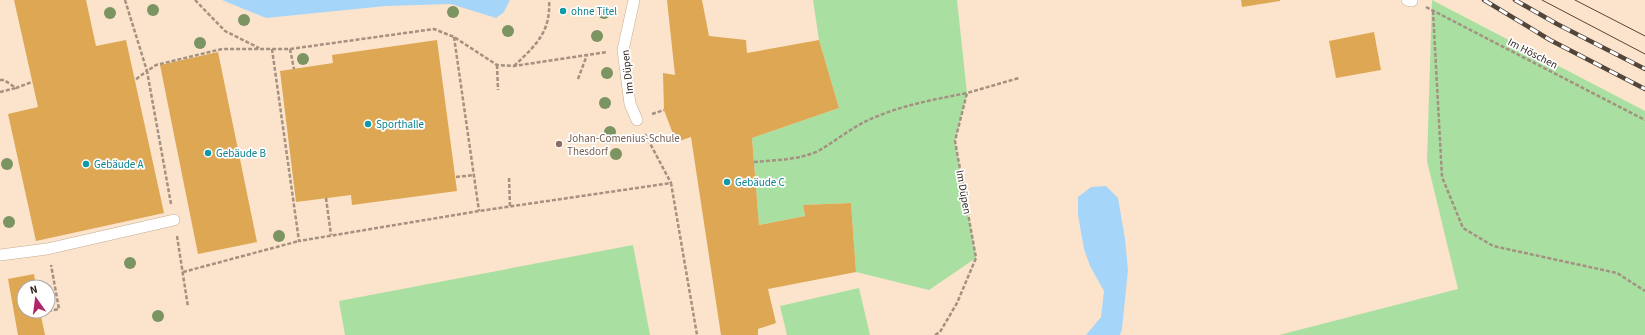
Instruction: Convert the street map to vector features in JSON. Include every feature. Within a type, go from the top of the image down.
[{"type":"lane","name":"Im Düpen","points":[[634,0],[623,50],[630,104],[637,120]]},
{"type":"lane","points":[[0,255],[47,249],[174,220]]},
{"type":"path","points":[[125,0],[147,71],[160,136],[188,306]]},
{"type":"path","points":[[195,0],[225,31],[259,48]]},
{"type":"path","points":[[514,66],[534,47],[548,25],[549,0]]},
{"type":"path","name":"Im Höschen","points":[[1410,0],[1433,10],[1645,120]]},
{"type":"path","points":[[1433,10],[1442,177],[1463,228],[1492,246],[1617,273],[1645,290]]},
{"type":"path","points":[[135,80],[156,65],[222,49],[290,49],[434,29],[454,37],[497,65],[514,66],[623,50]]},
{"type":"path","points":[[454,37],[479,211]]},
{"type":"path","points":[[272,49],[299,241]]},
{"type":"path","points":[[290,49],[294,69]]},
{"type":"path","points":[[578,80],[587,55]]},
{"type":"path","points":[[497,65],[498,90]]},
{"type":"path","points":[[754,162],[798,157],[819,150],[854,128],[878,116],[922,102],[967,93],[1019,78]]},
{"type":"path","points":[[0,80],[4,80],[16,88]]},
{"type":"path","points":[[0,92],[32,82]]},
{"type":"path","name":"Im Düpen","points":[[936,335],[940,332],[957,303],[976,258],[955,142],[967,93]]},
{"type":"path","points":[[637,120],[671,183],[698,335]]},
{"type":"path","points":[[456,177],[474,175]]},
{"type":"path","points":[[509,178],[510,206]]},
{"type":"path","points":[[183,272],[299,241],[331,235],[510,206],[671,183]]},
{"type":"path","points":[[326,198],[331,235]]},
{"type":"path","points":[[47,249],[53,279]]},
{"type":"path","points":[[56,294],[59,309],[56,310]]},
{"type":"green space","points":[[813,0],[957,0],[967,93],[955,141],[976,258],[929,290],[856,272],[851,203],[803,205],[805,216],[759,225],[752,138],[839,108],[819,40]]},
{"type":"green space","points":[[1432,0],[1645,111],[1645,335],[1279,335],[1458,289],[1427,161]]},
{"type":"green space","points":[[633,245],[650,335],[345,335],[339,301]]},
{"type":"green space","points":[[859,288],[870,335],[787,335],[780,306]]},
{"type":"water","points":[[222,0],[510,0],[504,12],[496,18],[451,4],[386,6],[266,18]]},
{"type":"water","points":[[1106,186],[1118,198],[1125,239],[1128,270],[1122,329],[1120,335],[1086,335],[1101,317],[1104,291],[1090,266],[1084,249],[1078,215],[1078,197],[1091,187]]},
{"type":"building","name":"Gebäude A","points":[[14,0],[86,0],[96,46],[126,40],[164,213],[36,241],[8,114],[38,107]]},
{"type":"building","name":"Gebäude C","points":[[667,0],[702,0],[709,36],[746,40],[747,53],[819,40],[839,108],[752,138],[759,225],[805,216],[803,205],[851,203],[856,272],[768,289],[776,323],[758,329],[758,335],[721,335],[691,137],[676,142],[664,110],[663,73],[675,75]]},
{"type":"building","points":[[1241,0],[1280,0],[1280,1],[1242,7]]},
{"type":"building","points":[[1374,32],[1381,70],[1336,78],[1329,41]]},
{"type":"building","name":"Sporthalle","points":[[437,40],[457,191],[352,205],[351,195],[296,202],[280,71],[333,63],[332,55]]},
{"type":"building","name":"Gebäude B","points":[[218,52],[257,242],[198,254],[160,65]]},
{"type":"building","points":[[34,274],[35,279],[16,279],[16,319],[42,319],[45,335],[18,335],[8,279]]},
{"type":"tram line","points":[[1542,0],[1645,54]]},
{"type":"tram line","points":[[1575,0],[1645,36]]},
{"type":"railway","points":[[1484,0],[1550,40],[1645,89]]},
{"type":"railway","points":[[1515,0],[1557,24],[1645,69]]},
{"type":"place","name":"ohne Titel","points":[[563,11]]},
{"type":"place","name":"Sporthalle","points":[[368,124]]},
{"type":"place","name":"Johan-Comenius-Schule Thesdorf","points":[[559,144]]},
{"type":"place","name":"Gebäude B","points":[[208,153]]},
{"type":"place","name":"Gebäude A","points":[[86,164]]},
{"type":"place","name":"Gebäude C","points":[[727,182]]}]
